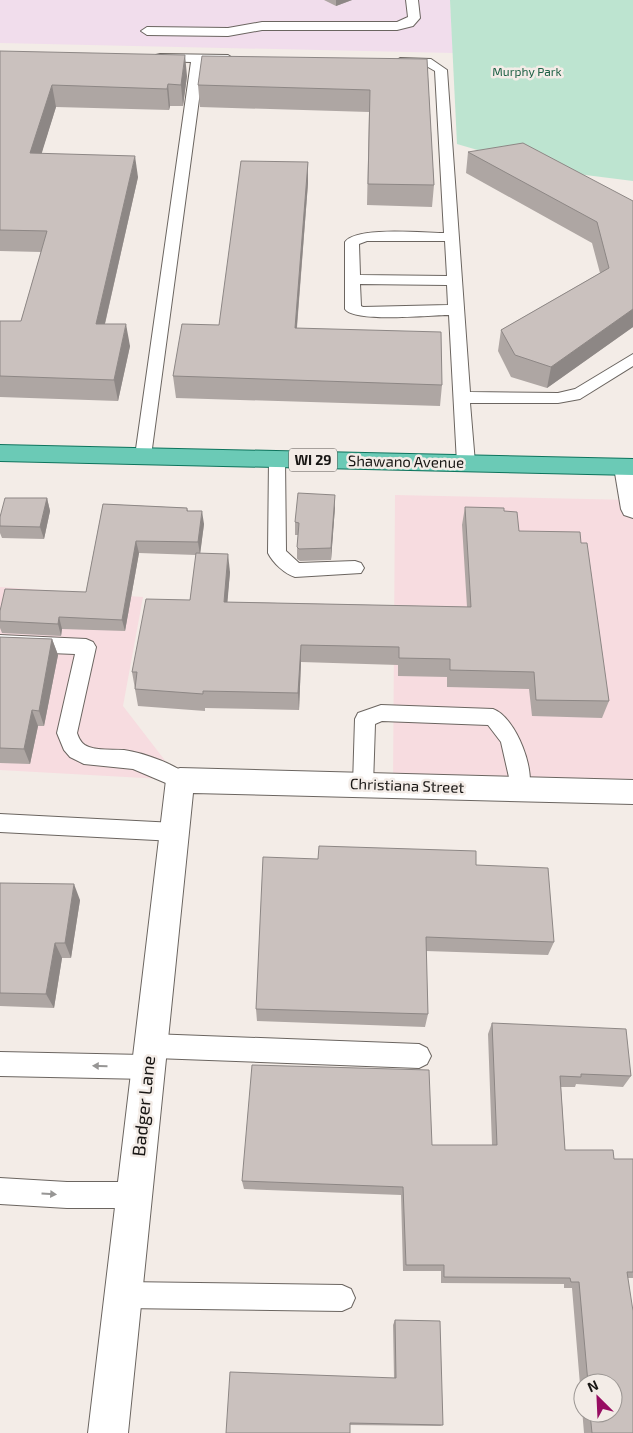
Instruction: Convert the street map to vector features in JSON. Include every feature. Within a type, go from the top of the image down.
[{"type":"main road","name":"Shawano Avenue","points":[[0,453],[629,467]]},
{"type":"street","points":[[629,467],[633,509]]},
{"type":"street","name":"Christiana Street","points":[[180,780],[633,792]]},
{"type":"street","name":"Badger Lane","points":[[108,1433],[180,780]]},
{"type":"lane","points":[[147,31],[228,32],[262,26],[397,26],[414,18],[412,0]]},
{"type":"lane","points":[[149,57],[238,59]]},
{"type":"lane","points":[[143,456],[198,58]]},
{"type":"lane","points":[[387,62],[431,63],[441,70],[466,463]]},
{"type":"lane","points":[[452,237],[365,237],[352,242],[353,309],[362,312],[456,310]]},
{"type":"lane","points":[[353,279],[455,281]]},
{"type":"lane","points":[[462,397],[558,398],[580,394],[633,359]]},
{"type":"lane","points":[[278,459],[277,553],[295,570],[355,568]]},
{"type":"lane","points":[[0,643],[86,647],[67,733],[69,744],[79,753],[92,757],[132,760],[180,780]]},
{"type":"lane","points":[[363,785],[365,719],[381,713],[493,717],[504,727],[511,738],[520,789]]},
{"type":"lane","points":[[0,823],[174,832]]},
{"type":"lane","points":[[0,1064],[150,1056],[419,1056]]},
{"type":"lane","points":[[0,1191],[67,1195],[134,1195]]},
{"type":"lane","points":[[123,1295],[342,1298]]},
{"type":"shaded area","points":[[0,0],[450,0],[453,53],[0,43]]},
{"type":"shaded area","points":[[395,495],[633,500],[633,792],[393,785]]},
{"type":"shaded area","points":[[0,587],[143,597],[123,706],[180,780],[0,770]]},
{"type":"green space","name":"Murphy Park","points":[[450,0],[633,0],[633,181],[546,170],[457,144]]},
{"type":"building","points":[[0,51],[185,55],[181,85],[168,84],[167,89],[52,85],[30,153],[135,156],[96,324],[126,324],[114,380],[0,376],[0,321],[21,321],[47,231],[0,230]]},
{"type":"building","points":[[202,56],[427,59],[434,185],[368,184],[370,90],[198,85]]},
{"type":"building","points":[[523,143],[633,201],[633,309],[551,367],[515,355],[501,330],[609,268],[597,222],[468,152]]},
{"type":"building","points":[[241,161],[308,162],[295,328],[441,332],[442,385],[173,376],[182,324],[219,325]]},
{"type":"building","points":[[298,493],[335,495],[331,548],[299,549],[297,547],[299,523],[295,522]]},
{"type":"building","points":[[5,498],[47,498],[40,527],[0,526],[0,517]]},
{"type":"building","points":[[103,504],[187,508],[187,511],[202,511],[198,542],[136,541],[122,620],[59,617],[58,624],[0,621],[0,611],[5,589],[86,592]]},
{"type":"building","points":[[465,507],[504,508],[504,511],[517,512],[519,531],[580,532],[581,543],[587,543],[609,701],[536,700],[534,672],[450,670],[450,659],[399,658],[399,647],[301,645],[298,693],[203,691],[203,694],[135,689],[137,672],[132,672],[146,599],[190,600],[196,553],[228,554],[224,602],[471,607]]},
{"type":"building","points":[[0,637],[52,639],[39,711],[32,710],[24,749],[0,748]]},
{"type":"building","points":[[319,846],[476,851],[476,865],[548,868],[554,942],[426,937],[428,1014],[256,1009],[263,857],[318,859]]},
{"type":"building","points":[[0,883],[74,884],[65,943],[55,943],[46,994],[0,993]]},
{"type":"building","points":[[492,1023],[626,1029],[631,1076],[581,1074],[581,1077],[560,1076],[565,1150],[613,1150],[614,1159],[633,1159],[633,1272],[627,1272],[633,1311],[633,1433],[592,1433],[591,1423],[623,1423],[623,1373],[587,1373],[579,1282],[571,1282],[570,1278],[444,1277],[444,1265],[406,1265],[403,1187],[242,1181],[252,1065],[429,1070],[432,1145],[497,1145]]},
{"type":"building","points":[[395,1320],[440,1321],[443,1425],[350,1423],[350,1433],[226,1433],[230,1372],[396,1378]]}]
